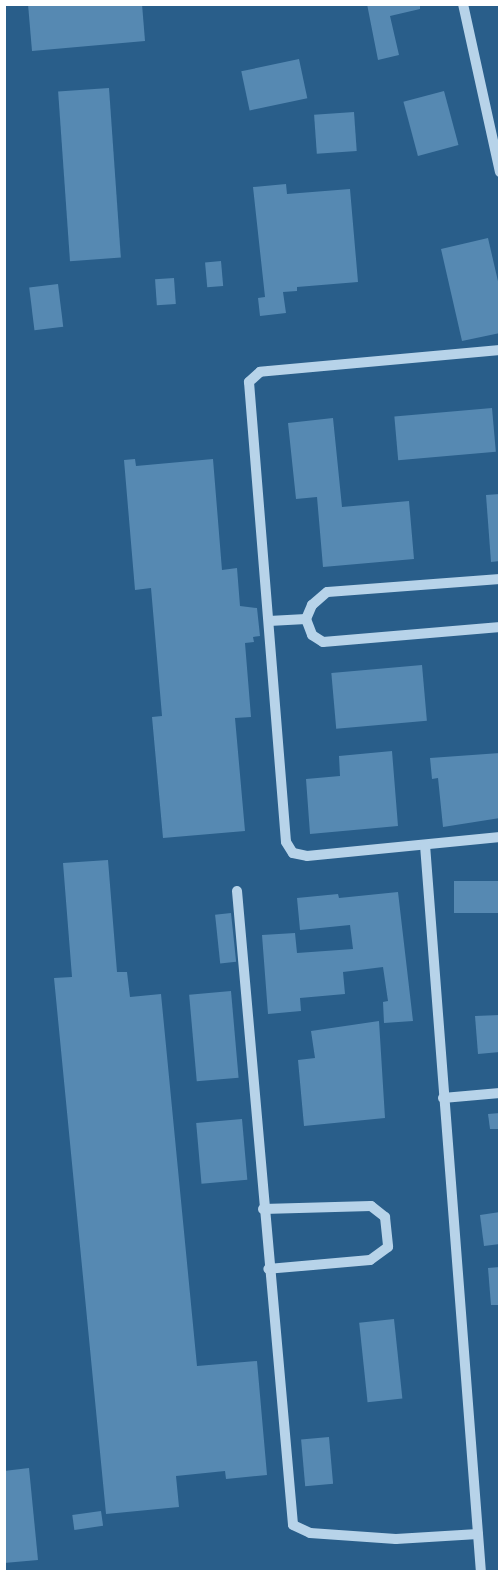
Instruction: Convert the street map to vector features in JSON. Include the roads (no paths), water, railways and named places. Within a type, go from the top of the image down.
[{"type":"lane","points":[[463,4],[500,172]]},
{"type":"lane","points":[[500,351],[260,372],[249,382],[286,842],[293,853],[307,856],[500,837]]},
{"type":"lane","points":[[500,579],[327,592],[312,605],[306,619],[312,635],[323,642],[500,627]]},
{"type":"lane","points":[[269,621],[306,619]]},
{"type":"lane","points":[[425,845],[443,1098],[482,1572]]},
{"type":"lane","points":[[237,891],[268,1269],[293,1525],[310,1533],[396,1539],[478,1534]]},
{"type":"lane","points":[[443,1098],[500,1093]]},
{"type":"lane","points":[[263,1209],[371,1206],[385,1217],[388,1247],[370,1260],[268,1269]]}]
